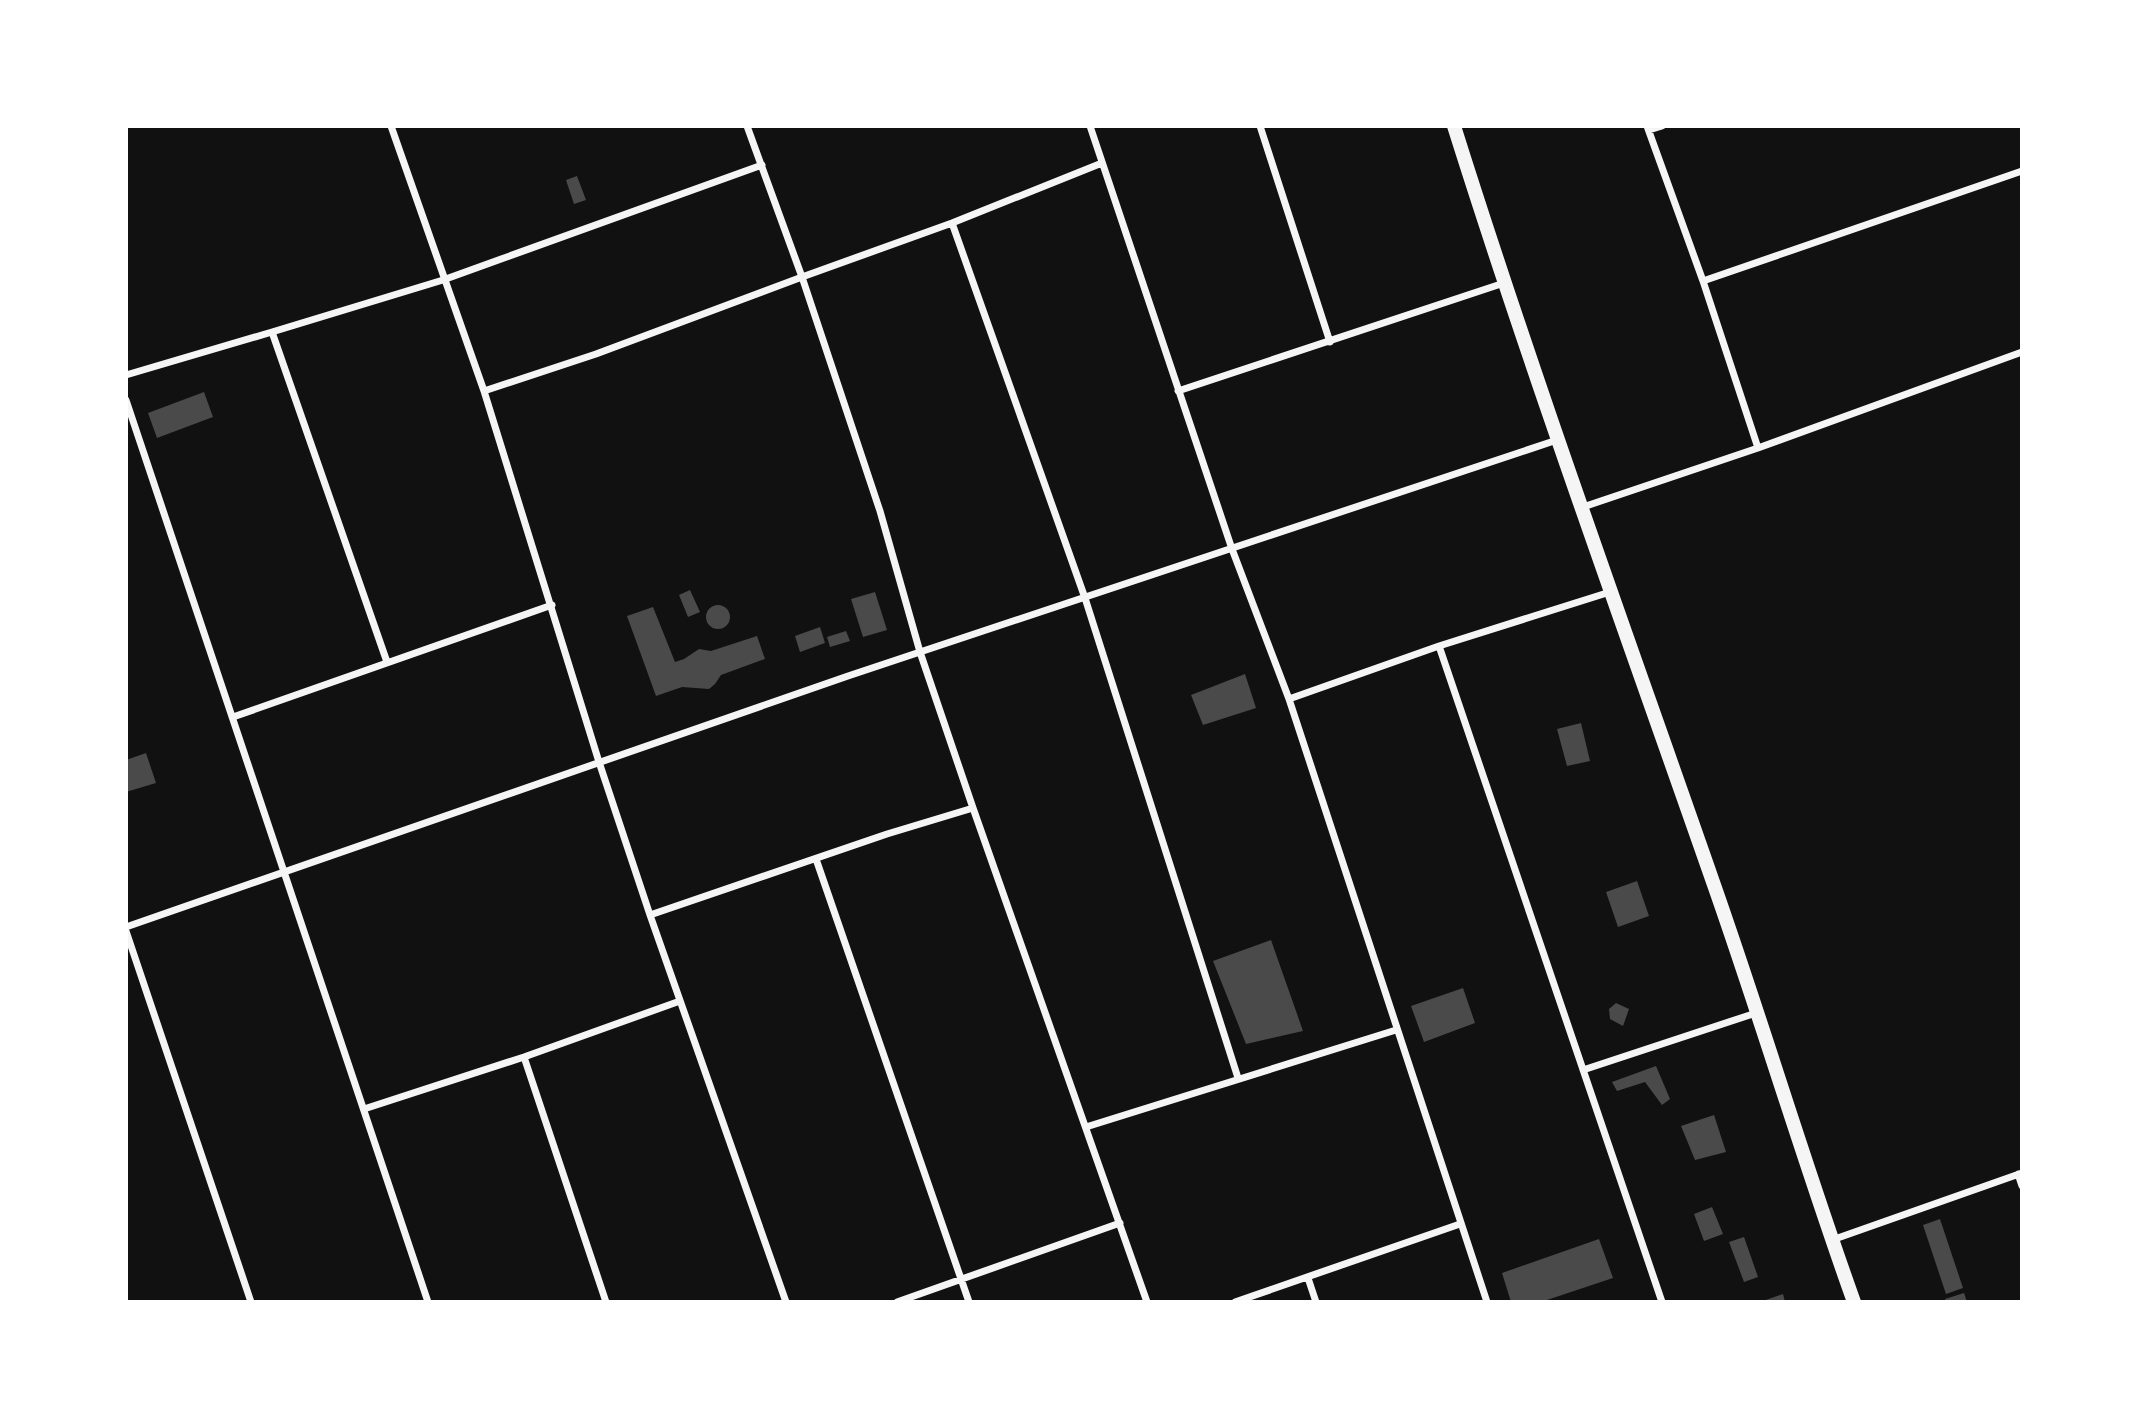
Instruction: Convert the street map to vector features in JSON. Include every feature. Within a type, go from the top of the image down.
[{"type":"main road","points":[[1454,126],[1580,508],[1714,885],[1854,1302]]},
{"type":"street","points":[[391,126],[484,391],[599,762],[650,915],[786,1302]]},
{"type":"street","points":[[747,126],[802,277],[880,511],[920,652],[973,808],[1147,1302]]},
{"type":"street","points":[[1090,126],[1232,549],[1289,699],[1487,1302]]},
{"type":"street","points":[[1260,126],[1330,342]]},
{"type":"street","points":[[1662,126],[1648,128],[1703,281],[1758,448]]},
{"type":"street","points":[[484,391],[596,354],[953,223],[1102,163]]},
{"type":"street","points":[[126,375],[443,280],[762,165]]},
{"type":"street","points":[[1703,281],[2022,171]]},
{"type":"street","points":[[953,223],[1085,598],[1238,1078]]},
{"type":"street","points":[[1178,391],[1504,283]]},
{"type":"street","points":[[272,332],[387,662]]},
{"type":"street","points":[[1580,508],[1758,448],[2022,352]]},
{"type":"street","points":[[126,400],[428,1302]]},
{"type":"street","points":[[251,1302],[126,929],[920,652],[1557,440]]},
{"type":"street","points":[[1289,699],[1439,646],[1610,592]]},
{"type":"street","points":[[233,717],[552,605]]},
{"type":"street","points":[[1439,646],[1662,1302]]},
{"type":"street","points":[[650,915],[973,808]]},
{"type":"street","points":[[816,859],[969,1302]]},
{"type":"street","points":[[365,1109],[524,1057],[680,1001]]},
{"type":"street","points":[[1583,1070],[1756,1013]]},
{"type":"street","points":[[1086,1128],[1396,1030]]},
{"type":"street","points":[[524,1057],[606,1302]]},
{"type":"street","points":[[1832,1240],[2020,1173],[2022,1186]]},
{"type":"street","points":[[897,1302],[1120,1223]]},
{"type":"street","points":[[1235,1302],[1460,1224]]},
{"type":"street","points":[[1308,1278],[1316,1302]]},
{"type":"building","points":[[577,176],[586,200],[574,204],[566,180]]},
{"type":"building","points":[[204,392],[213,417],[157,438],[148,413]]},
{"type":"building","points":[[690,590],[700,612],[688,617],[679,595]]},
{"type":"building","points":[[875,592],[887,630],[863,637],[851,599]]},
{"type":"building","points":[[718,605],[726,609],[730,617],[726,625],[718,629],[710,625],[706,617],[710,609]]},
{"type":"building","points":[[653,607],[675,662],[699,649],[711,651],[757,636],[765,659],[721,675],[709,689],[682,687],[656,696],[627,616]]},
{"type":"building","points":[[820,627],[825,643],[800,652],[795,636]]},
{"type":"building","points":[[846,631],[850,641],[830,647],[827,637]]},
{"type":"building","points":[[1245,674],[1256,708],[1203,725],[1191,695]]},
{"type":"building","points":[[1581,723],[1590,761],[1567,766],[1557,729]]},
{"type":"building","points":[[146,753],[156,783],[126,792],[126,760]]},
{"type":"building","points":[[1637,881],[1649,916],[1618,927],[1606,892]]},
{"type":"building","points":[[1271,940],[1303,1031],[1246,1044],[1213,961]]},
{"type":"building","points":[[1463,988],[1475,1023],[1424,1042],[1411,1006]]},
{"type":"building","points":[[1616,1003],[1629,1009],[1623,1026],[1610,1019],[1609,1009]]},
{"type":"building","points":[[1656,1066],[1670,1099],[1662,1105],[1645,1082],[1617,1091],[1612,1082]]},
{"type":"building","points":[[1714,1115],[1726,1152],[1695,1160],[1681,1126]]},
{"type":"building","points":[[1712,1207],[1723,1234],[1704,1241],[1694,1214]]},
{"type":"building","points":[[1940,1219],[1963,1288],[1946,1294],[1923,1225]]},
{"type":"building","points":[[1744,1237],[1758,1277],[1744,1282],[1729,1242]]},
{"type":"building","points":[[1599,1239],[1613,1278],[1541,1302],[1511,1302],[1502,1273]]},
{"type":"building","points":[[1964,1293],[1967,1302],[1946,1302],[1945,1299]]},
{"type":"building","points":[[1783,1294],[1785,1302],[1760,1302]]}]
